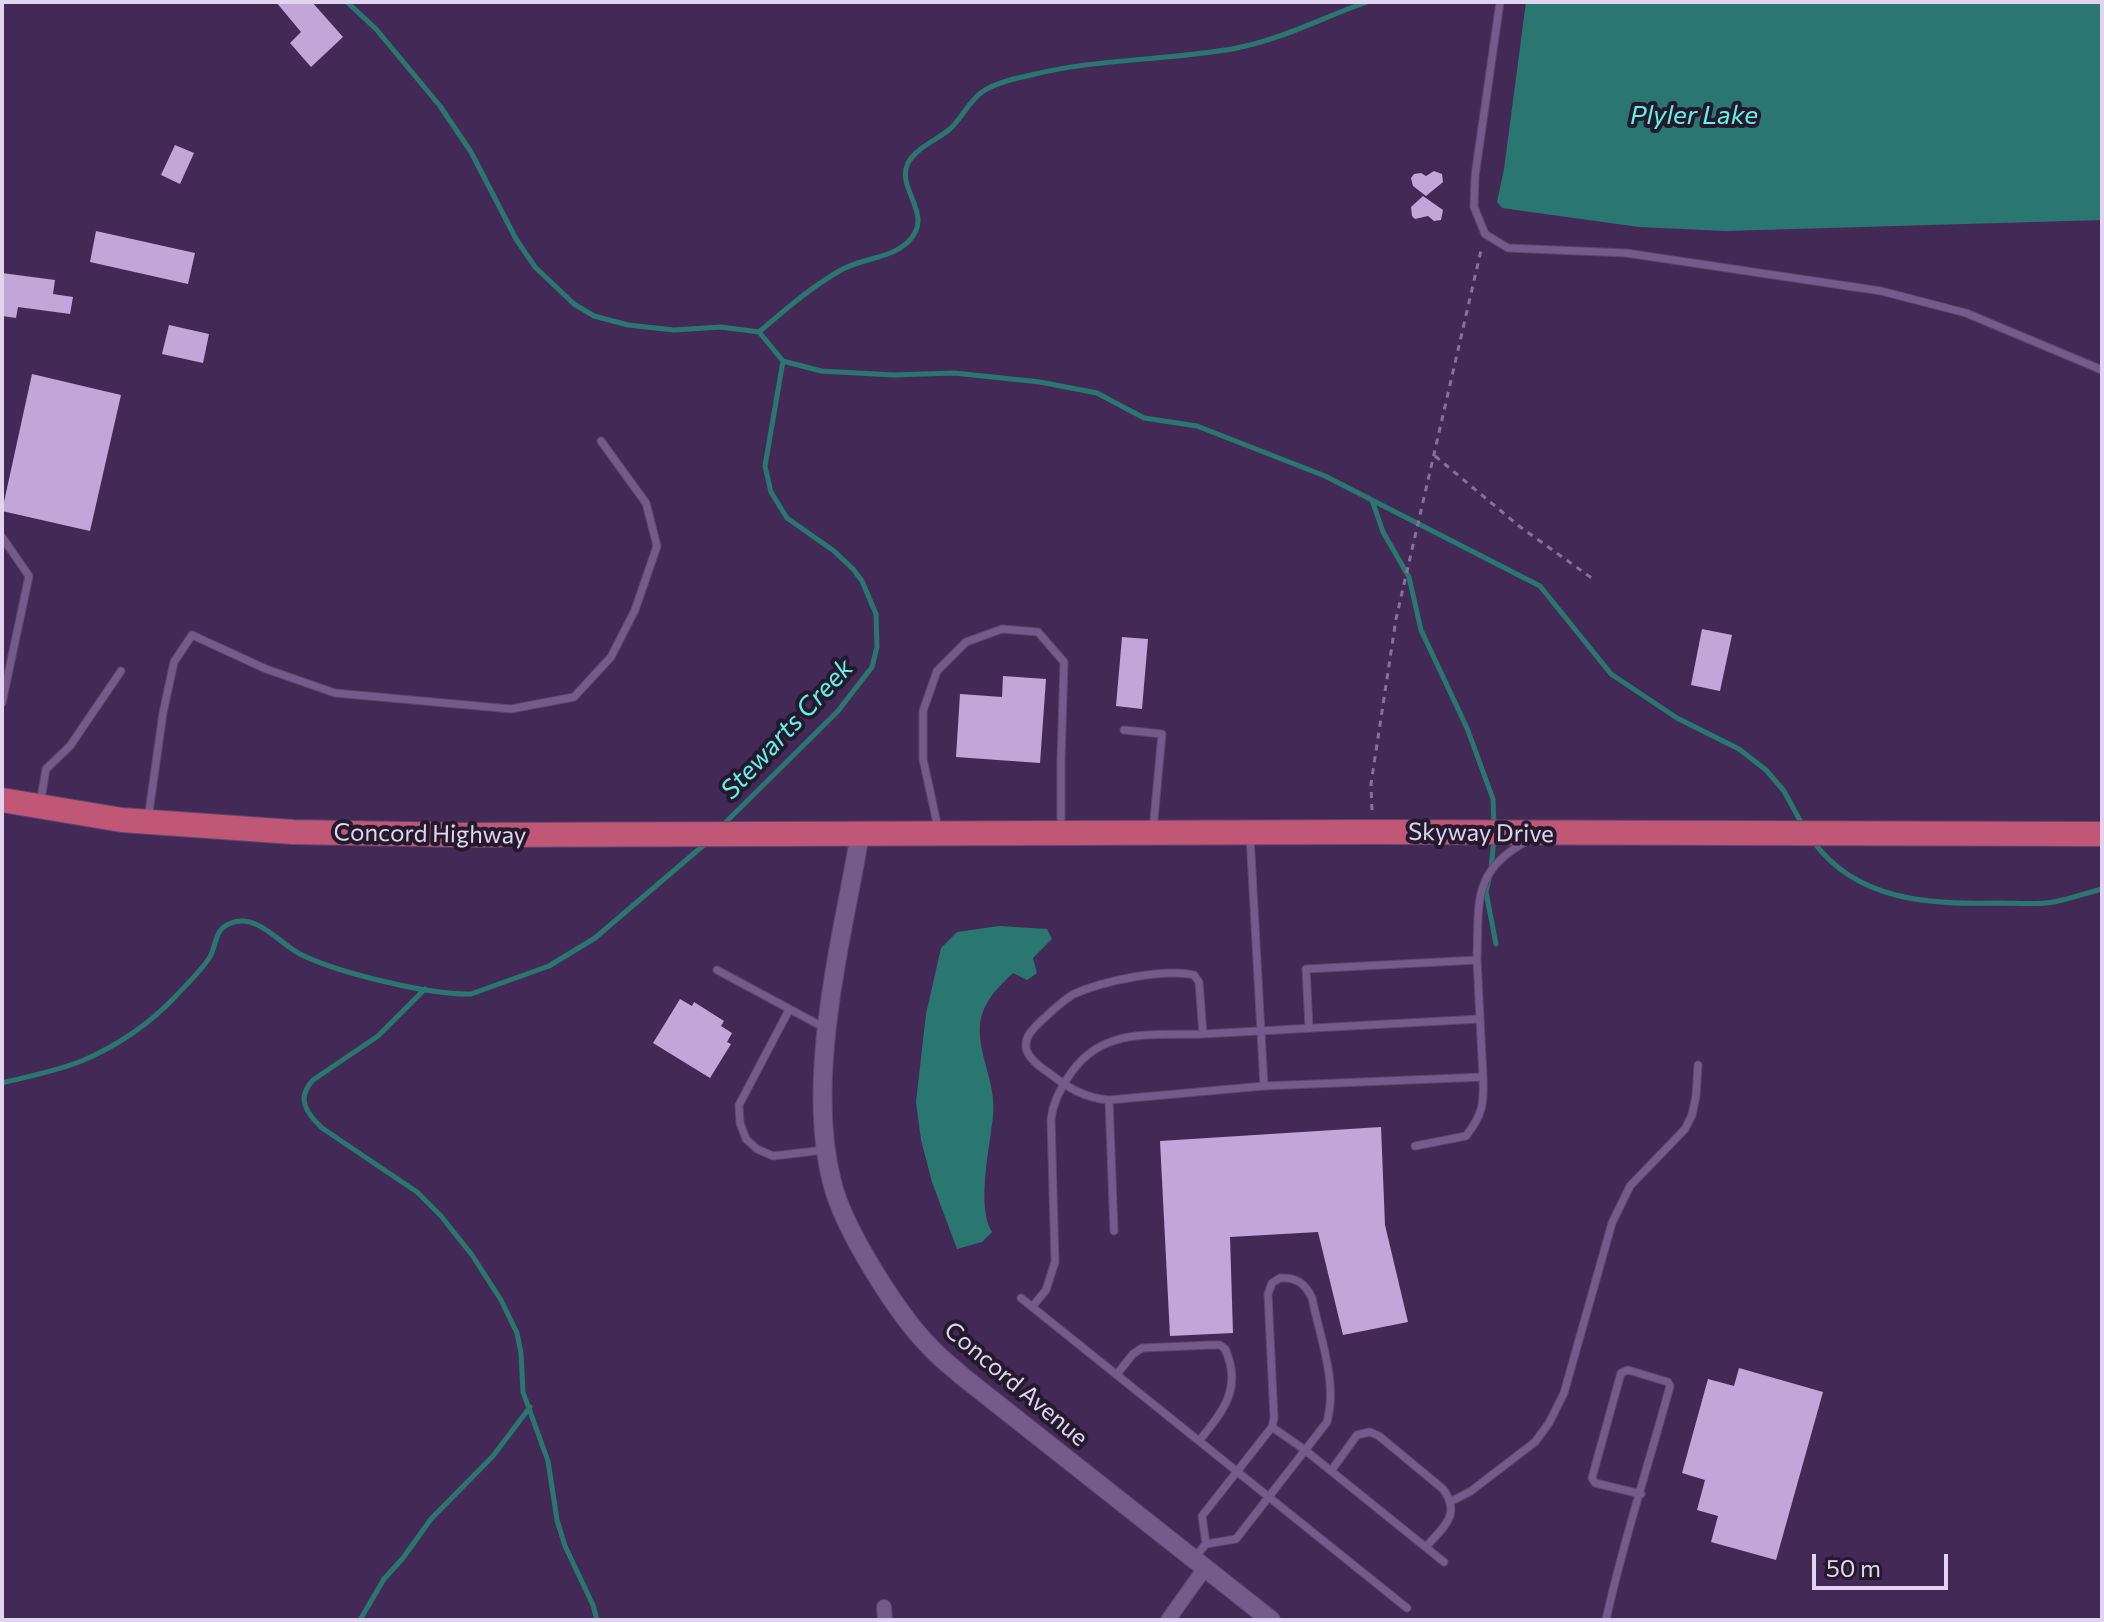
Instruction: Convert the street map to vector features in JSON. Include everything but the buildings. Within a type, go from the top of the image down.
[{"type":"highway","name":"Concord Highway","points":[[2,800],[148,822],[293,832],[447,835],[860,834]]},
{"type":"highway","name":"Skyway Drive","points":[[860,834],[2102,834]]},
{"type":"street","name":"Concord Avenue","points":[[860,834],[827,1029],[823,1121],[832,1183],[854,1236],[907,1320],[930,1347],[962,1376],[1271,1620]]},
{"type":"street","points":[[1168,1620],[1199,1564]]},
{"type":"lane","points":[[1500,2],[1475,176],[1474,207],[1485,234],[1508,248],[1626,253],[1881,291],[1966,313],[2102,370]]},
{"type":"lane","points":[[148,822],[163,713],[174,662],[192,635],[266,669],[335,693],[511,709],[574,697],[611,657],[635,610],[657,546],[646,503],[601,441]]},
{"type":"lane","points":[[2,537],[29,576],[2,703]]},
{"type":"lane","points":[[941,834],[923,759],[923,711],[937,671],[966,642],[1002,629],[1038,632],[1064,662],[1062,833]]},
{"type":"lane","points":[[40,806],[46,769],[70,746],[121,671]]},
{"type":"lane","points":[[1124,730],[1162,734],[1153,832]]},
{"type":"lane","points":[[1250,834],[1264,1086]]},
{"type":"lane","points":[[1415,1146],[1466,1136],[1480,1118],[1483,1077],[1477,960],[1480,902],[1488,873],[1511,850],[1540,834]]},
{"type":"lane","points":[[1309,1027],[1306,969],[1477,960]]},
{"type":"lane","points":[[717,970],[827,1029]]},
{"type":"lane","points":[[1203,1034],[1199,982],[1194,975],[1135,977],[1073,995],[1030,1031],[1025,1044],[1039,1066],[1064,1085],[1089,1098],[1109,1100],[1264,1086],[1483,1077]]},
{"type":"lane","points":[[789,1010],[739,1105],[740,1123],[746,1139],[757,1149],[773,1156],[827,1150]]},
{"type":"lane","points":[[1032,1307],[1046,1290],[1055,1262],[1053,1102],[1076,1065],[1092,1051],[1127,1036],[1480,1019]]},
{"type":"lane","points":[[1450,1502],[1471,1491],[1535,1442],[1549,1423],[1564,1393],[1612,1223],[1630,1186],[1685,1129],[1696,1096],[1698,1065]]},
{"type":"lane","points":[[1109,1100],[1114,1231]]},
{"type":"lane","points":[[1199,1564],[1206,1544],[1202,1516],[1272,1427],[1268,1294],[1272,1283],[1280,1278],[1289,1278],[1307,1287],[1312,1298],[1331,1389],[1332,1405],[1327,1422],[1236,1539],[1206,1544]]},
{"type":"lane","points":[[1021,1298],[1407,1608]]},
{"type":"lane","points":[[1117,1374],[1142,1348],[1220,1345],[1225,1349],[1233,1374],[1230,1394],[1225,1408],[1199,1441]]},
{"type":"lane","points":[[1606,1620],[1641,1494],[1670,1386],[1668,1382],[1628,1370],[1621,1373],[1592,1478],[1595,1483],[1641,1494]]},
{"type":"lane","points":[[1272,1427],[1444,1562]]},
{"type":"lane","points":[[1331,1471],[1357,1435],[1370,1432],[1379,1436],[1443,1489],[1450,1502],[1450,1516],[1426,1547]]},
{"type":"path","points":[[1373,832],[1371,784],[1396,619],[1485,234]]},
{"type":"path","points":[[1434,455],[1519,526],[1593,579]]},
{"type":"water","name":"Plyler Lake","points":[[1526,2],[2102,2],[2102,220],[1725,231],[1639,227],[1502,208],[1497,202]]},
{"type":"water","points":[[999,926],[1047,929],[1052,939],[1033,958],[1037,973],[1027,980],[1013,973],[984,1009],[980,1035],[990,1081],[993,1116],[984,1192],[987,1221],[992,1232],[982,1242],[957,1249],[932,1182],[921,1140],[916,1102],[926,1014],[941,948],[957,932]]},
{"type":"waterway","name":"Stewarts Creek","points":[[347,2],[376,29],[440,106],[471,152],[516,239],[535,267],[574,304],[594,316],[628,325],[674,330],[721,327],[759,332],[783,361],[765,466],[771,492],[787,518],[834,551],[862,581],[876,614],[877,647],[872,667],[838,711],[723,825]]},
{"type":"waterway","points":[[759,332],[830,277],[849,266],[893,252],[908,242],[916,232],[918,222],[906,183],[908,163],[922,148],[950,129],[973,100],[987,89],[1015,78],[1053,70],[1237,48],[1287,33],[1367,2]]},
{"type":"waterway","points":[[783,361],[821,371],[893,375],[954,373],[1040,382],[1097,393],[1144,418],[1197,426],[1325,476],[1540,586],[1611,674],[1677,718],[1739,749],[1766,770],[1784,791],[1803,826]]},
{"type":"waterway","points":[[1372,500],[1383,532],[1409,577],[1421,630],[1467,728],[1493,799],[1494,825]]},
{"type":"waterway","points":[[1491,869],[1494,839]]},
{"type":"waterway","points":[[1813,841],[1831,861],[1851,876],[1873,888],[1921,900],[2040,903],[2060,901],[2102,889]]},
{"type":"waterway","name":"Stewarts Creek","points":[[2,1083],[74,1064],[132,1034],[164,1008],[198,973],[210,957],[219,933],[231,923],[250,922],[300,954],[360,975],[408,987],[471,994],[549,966],[595,938],[705,844]]},
{"type":"waterway","points":[[1489,879],[1486,892],[1496,944]]},
{"type":"waterway","points":[[425,989],[378,1036],[313,1080],[305,1093],[305,1105],[322,1128],[417,1192],[472,1255],[501,1300],[517,1333],[523,1392],[548,1461],[557,1520],[597,1620]]},
{"type":"waterway","points":[[360,1620],[384,1579],[431,1519],[493,1456],[530,1407]]}]
